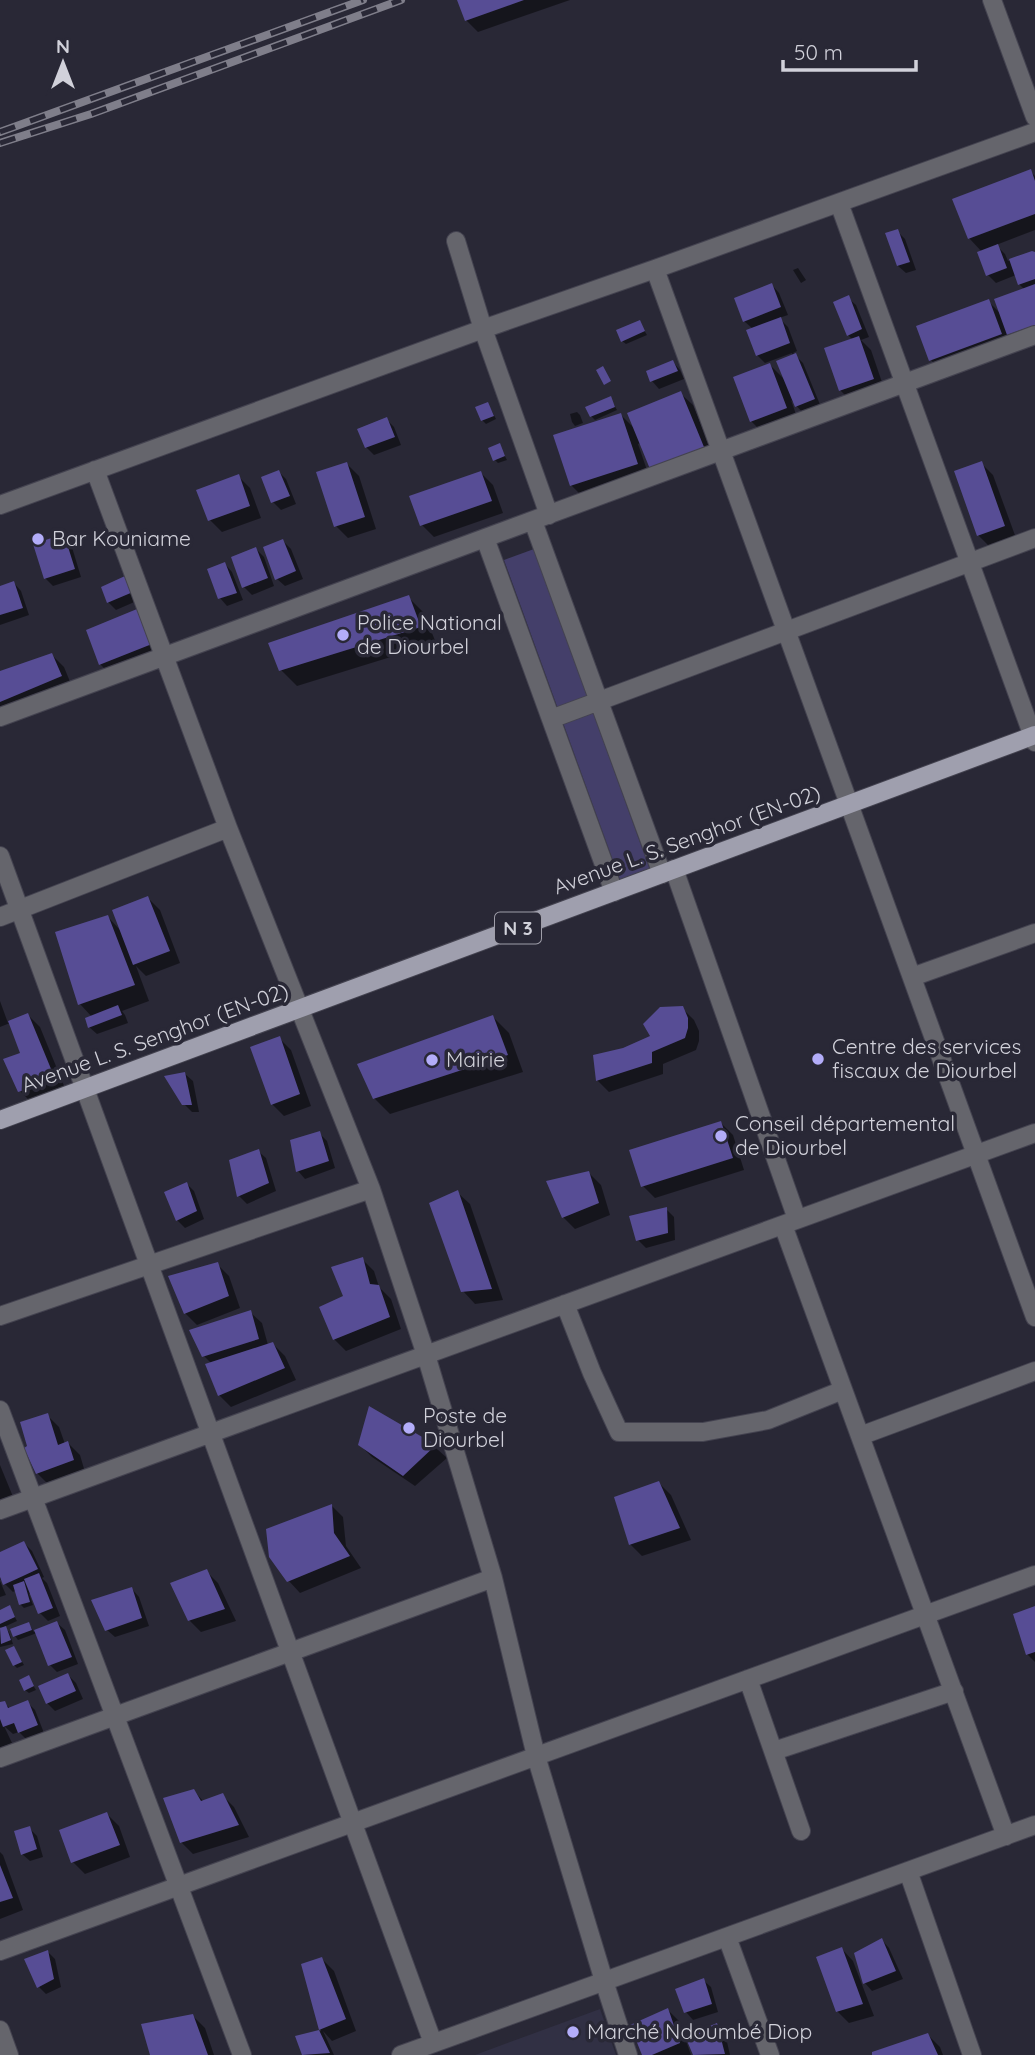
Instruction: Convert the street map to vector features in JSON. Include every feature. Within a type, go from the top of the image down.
[{"type":"main road","name":"Avenue L. S. Senghor (EN-02)","points":[[0,1120],[849,804],[1034,738]]},
{"type":"street","points":[[992,0],[1035,117]]},
{"type":"street","points":[[0,505],[483,328],[1035,132]]},
{"type":"street","points":[[838,203],[1034,738]]},
{"type":"street","points":[[456,240],[600,701],[668,872],[790,1222],[843,1390],[1006,1836]]},
{"type":"street","points":[[655,269],[1035,1317]]},
{"type":"street","points":[[0,717],[1035,335]]},
{"type":"street","points":[[95,470],[228,828],[371,1189],[426,1355],[493,1578],[536,1756],[628,2055]]},
{"type":"street","points":[[485,538],[614,892]]},
{"type":"street","points":[[551,719],[1035,538]]},
{"type":"street","points":[[0,917],[228,828]]},
{"type":"street","points":[[0,856],[433,2043]]},
{"type":"street","points":[[912,977],[1035,933]]},
{"type":"street","points":[[0,1510],[1035,1133]]},
{"type":"street","points":[[0,1316],[371,1189]]},
{"type":"street","points":[[565,1304],[619,1432],[703,1432],[768,1420],[843,1390]]},
{"type":"street","points":[[860,1436],[1035,1371]]},
{"type":"street","points":[[0,1410],[242,2055]]},
{"type":"street","points":[[0,1951],[1035,1575]]},
{"type":"street","points":[[0,1758],[493,1578]]},
{"type":"street","points":[[748,1679],[801,1832]]},
{"type":"street","points":[[774,1751],[954,1691]]},
{"type":"street","points":[[401,2055],[1035,1825]]},
{"type":"street","points":[[908,1871],[972,2055]]},
{"type":"street","points":[[727,1937],[770,2055]]},
{"type":"street","points":[[0,2030],[9,2055]]},
{"type":"shaded area","points":[[534,549],[650,870],[620,880],[504,560]]},
{"type":"shaded area","name":"Marché Ndoumbé Diop","points":[[600,2009],[616,2055],[475,2055]]},
{"type":"building","points":[[457,0],[524,0],[465,21]]},
{"type":"building","points":[[1031,169],[1035,181],[1035,214],[968,239],[952,199]]},
{"type":"building","points":[[898,229],[910,262],[897,266],[885,233]]},
{"type":"building","points":[[998,244],[1007,268],[986,276],[977,252]]},
{"type":"building","points":[[1035,252],[1035,279],[1018,285],[1009,259]]},
{"type":"building","points":[[772,283],[781,307],[743,322],[734,298]]},
{"type":"building","points":[[1035,284],[1035,325],[1007,335],[994,299]]},
{"type":"building","points":[[849,295],[862,329],[847,336],[833,302]]},
{"type":"building","points":[[989,299],[1002,334],[929,361],[916,326]]},
{"type":"building","points":[[781,317],[790,343],[756,356],[746,330]]},
{"type":"building","points":[[640,320],[645,331],[621,342],[616,330]]},
{"type":"building","points":[[859,336],[874,379],[839,391],[824,348]]},
{"type":"building","points":[[796,353],[815,399],[795,407],[776,361]]},
{"type":"building","points":[[673,360],[678,371],[650,382],[646,371]]},
{"type":"building","points":[[770,363],[787,408],[750,422],[733,377]]},
{"type":"building","points":[[603,366],[611,381],[604,385],[596,370]]},
{"type":"building","points":[[681,391],[704,447],[650,469],[627,413]]},
{"type":"building","points":[[611,396],[615,407],[590,417],[585,407]]},
{"type":"building","points":[[488,402],[494,416],[481,421],[475,407]]},
{"type":"building","points":[[621,413],[638,464],[570,486],[553,435]]},
{"type":"building","points":[[387,417],[395,437],[365,448],[357,429]]},
{"type":"building","points":[[500,443],[505,456],[493,461],[488,448]]},
{"type":"building","points":[[982,461],[1005,526],[977,536],[954,471]]},
{"type":"building","points":[[347,462],[365,517],[334,527],[316,472]]},
{"type":"building","points":[[279,470],[290,496],[271,503],[261,477]]},
{"type":"building","points":[[481,471],[492,501],[420,526],[409,496]]},
{"type":"building","points":[[239,474],[250,506],[208,521],[196,490]]},
{"type":"building","points":[[64,534],[75,569],[44,579],[33,544]]},
{"type":"building","points":[[283,539],[296,571],[275,580],[263,547]]},
{"type":"building","points":[[256,547],[268,578],[242,588],[231,557]]},
{"type":"building","points":[[225,562],[237,593],[218,599],[207,569]]},
{"type":"building","points":[[125,576],[133,592],[107,603],[101,587]]},
{"type":"building","points":[[14,581],[23,608],[0,615],[0,586]]},
{"type":"building","name":"Police National de Diourbel","points":[[409,595],[421,627],[279,671],[268,643]]},
{"type":"building","points":[[137,609],[152,644],[99,665],[86,630]]},
{"type":"building","points":[[52,653],[62,676],[0,702],[0,671]]},
{"type":"building","points":[[148,896],[170,951],[133,965],[112,910]]},
{"type":"building","points":[[108,915],[135,985],[78,1005],[55,932]]},
{"type":"building","points":[[118,1005],[122,1015],[88,1028],[85,1018]]},
{"type":"building","points":[[683,1006],[688,1018],[685,1038],[652,1052],[652,1063],[596,1081],[593,1055],[623,1048],[650,1036],[643,1024],[660,1007]]},
{"type":"building","points":[[28,1013],[56,1081],[18,1092],[3,1059],[20,1053],[8,1021]]},
{"type":"building","name":"Mairie","points":[[493,1015],[508,1055],[373,1099],[357,1064]]},
{"type":"building","points":[[280,1036],[300,1094],[271,1105],[250,1047]]},
{"type":"building","points":[[185,1072],[192,1105],[182,1105],[164,1076]]},
{"type":"building","points":[[721,1121],[733,1158],[641,1187],[629,1150]]},
{"type":"building","points":[[320,1131],[329,1161],[296,1172],[290,1140]]},
{"type":"building","points":[[259,1149],[269,1183],[237,1197],[229,1160]]},
{"type":"building","points":[[589,1171],[599,1203],[562,1218],[546,1181]]},
{"type":"building","points":[[187,1182],[197,1211],[176,1221],[164,1192]]},
{"type":"building","points":[[458,1190],[492,1289],[461,1292],[429,1203]]},
{"type":"building","points":[[667,1207],[668,1233],[636,1241],[629,1216]]},
{"type":"building","points":[[363,1257],[370,1284],[379,1285],[390,1317],[333,1340],[319,1307],[343,1296],[331,1267]]},
{"type":"building","points":[[218,1262],[229,1296],[184,1314],[168,1276]]},
{"type":"building","points":[[251,1310],[259,1339],[202,1357],[189,1330]]},
{"type":"building","points":[[273,1342],[285,1368],[218,1396],[205,1364]]},
{"type":"building","points":[[369,1406],[436,1445],[403,1476],[358,1445]]},
{"type":"building","points":[[48,1413],[58,1445],[68,1441],[74,1460],[36,1474],[24,1448],[27,1446],[20,1422]]},
{"type":"building","points":[[659,1481],[680,1528],[629,1545],[614,1497]]},
{"type":"building","points":[[332,1504],[334,1533],[350,1556],[287,1582],[269,1557],[266,1529]]},
{"type":"building","points":[[24,1541],[38,1569],[3,1585],[0,1577],[0,1552]]},
{"type":"building","points":[[207,1569],[225,1609],[188,1621],[170,1583]]},
{"type":"building","points":[[39,1573],[53,1608],[38,1614],[24,1579]]},
{"type":"building","points":[[24,1581],[30,1602],[19,1605],[13,1585]]},
{"type":"building","points":[[132,1587],[142,1618],[105,1631],[91,1600]]},
{"type":"building","points":[[10,1605],[15,1617],[0,1624],[0,1610]]},
{"type":"building","points":[[1035,1606],[1035,1652],[1026,1655],[1013,1614]]},
{"type":"building","points":[[57,1621],[72,1657],[48,1666],[34,1630]]},
{"type":"building","points":[[29,1622],[32,1630],[13,1637],[10,1629]]},
{"type":"building","points":[[6,1626],[11,1640],[1,1644],[0,1628]]},
{"type":"building","points":[[14,1646],[22,1662],[13,1666],[5,1650]]},
{"type":"building","points":[[68,1673],[76,1691],[46,1704],[38,1686]]},
{"type":"building","points":[[29,1675],[34,1686],[24,1691],[19,1680]]},
{"type":"building","points":[[28,1700],[38,1725],[18,1733],[14,1723],[3,1727],[0,1702],[5,1701],[8,1708]]},
{"type":"building","points":[[194,1789],[201,1801],[223,1793],[239,1825],[180,1843],[163,1798]]},
{"type":"building","points":[[107,1812],[120,1845],[71,1863],[59,1830]]},
{"type":"building","points":[[30,1826],[37,1849],[21,1855],[14,1831]]},
{"type":"building","points":[[0,1865],[13,1898],[0,1902]]},
{"type":"building","points":[[882,1938],[896,1971],[863,1984],[854,1953]]},
{"type":"building","points":[[842,1947],[863,2004],[836,2012],[816,1957]]},
{"type":"building","points":[[48,1950],[54,1979],[37,1988],[24,1959]]},
{"type":"building","points":[[322,1957],[346,2019],[319,2030],[301,1964]]},
{"type":"building","points":[[704,1978],[712,2004],[684,2013],[675,1989]]},
{"type":"building","points":[[668,2008],[680,2043],[652,2055],[642,2055],[630,2025]]},
{"type":"building","points":[[193,2014],[208,2055],[150,2055],[141,2024]]},
{"type":"building","points":[[717,2023],[725,2054],[693,2055],[685,2036]]},
{"type":"building","points":[[319,2030],[330,2053],[302,2055],[295,2036]]},
{"type":"building","points":[[928,2033],[938,2055],[872,2055],[872,2052]]},
{"type":"railway","points":[[0,132],[363,0]]},
{"type":"railway","points":[[0,143],[91,114],[401,0]]},
{"type":"place","name":"Bar Kouniame","points":[[38,539]]},
{"type":"place","name":"Police National de Diourbel","points":[[343,635]]},
{"type":"place","name":"Centre des services fiscaux de Diourbel","points":[[818,1059]]},
{"type":"place","name":"Mairie","points":[[432,1060]]},
{"type":"place","name":"Conseil départemental de Diourbel","points":[[721,1136]]},
{"type":"place","name":"Poste de Diourbel","points":[[409,1428]]},
{"type":"place","name":"Marché Ndoumbé Diop","points":[[573,2032]]}]
